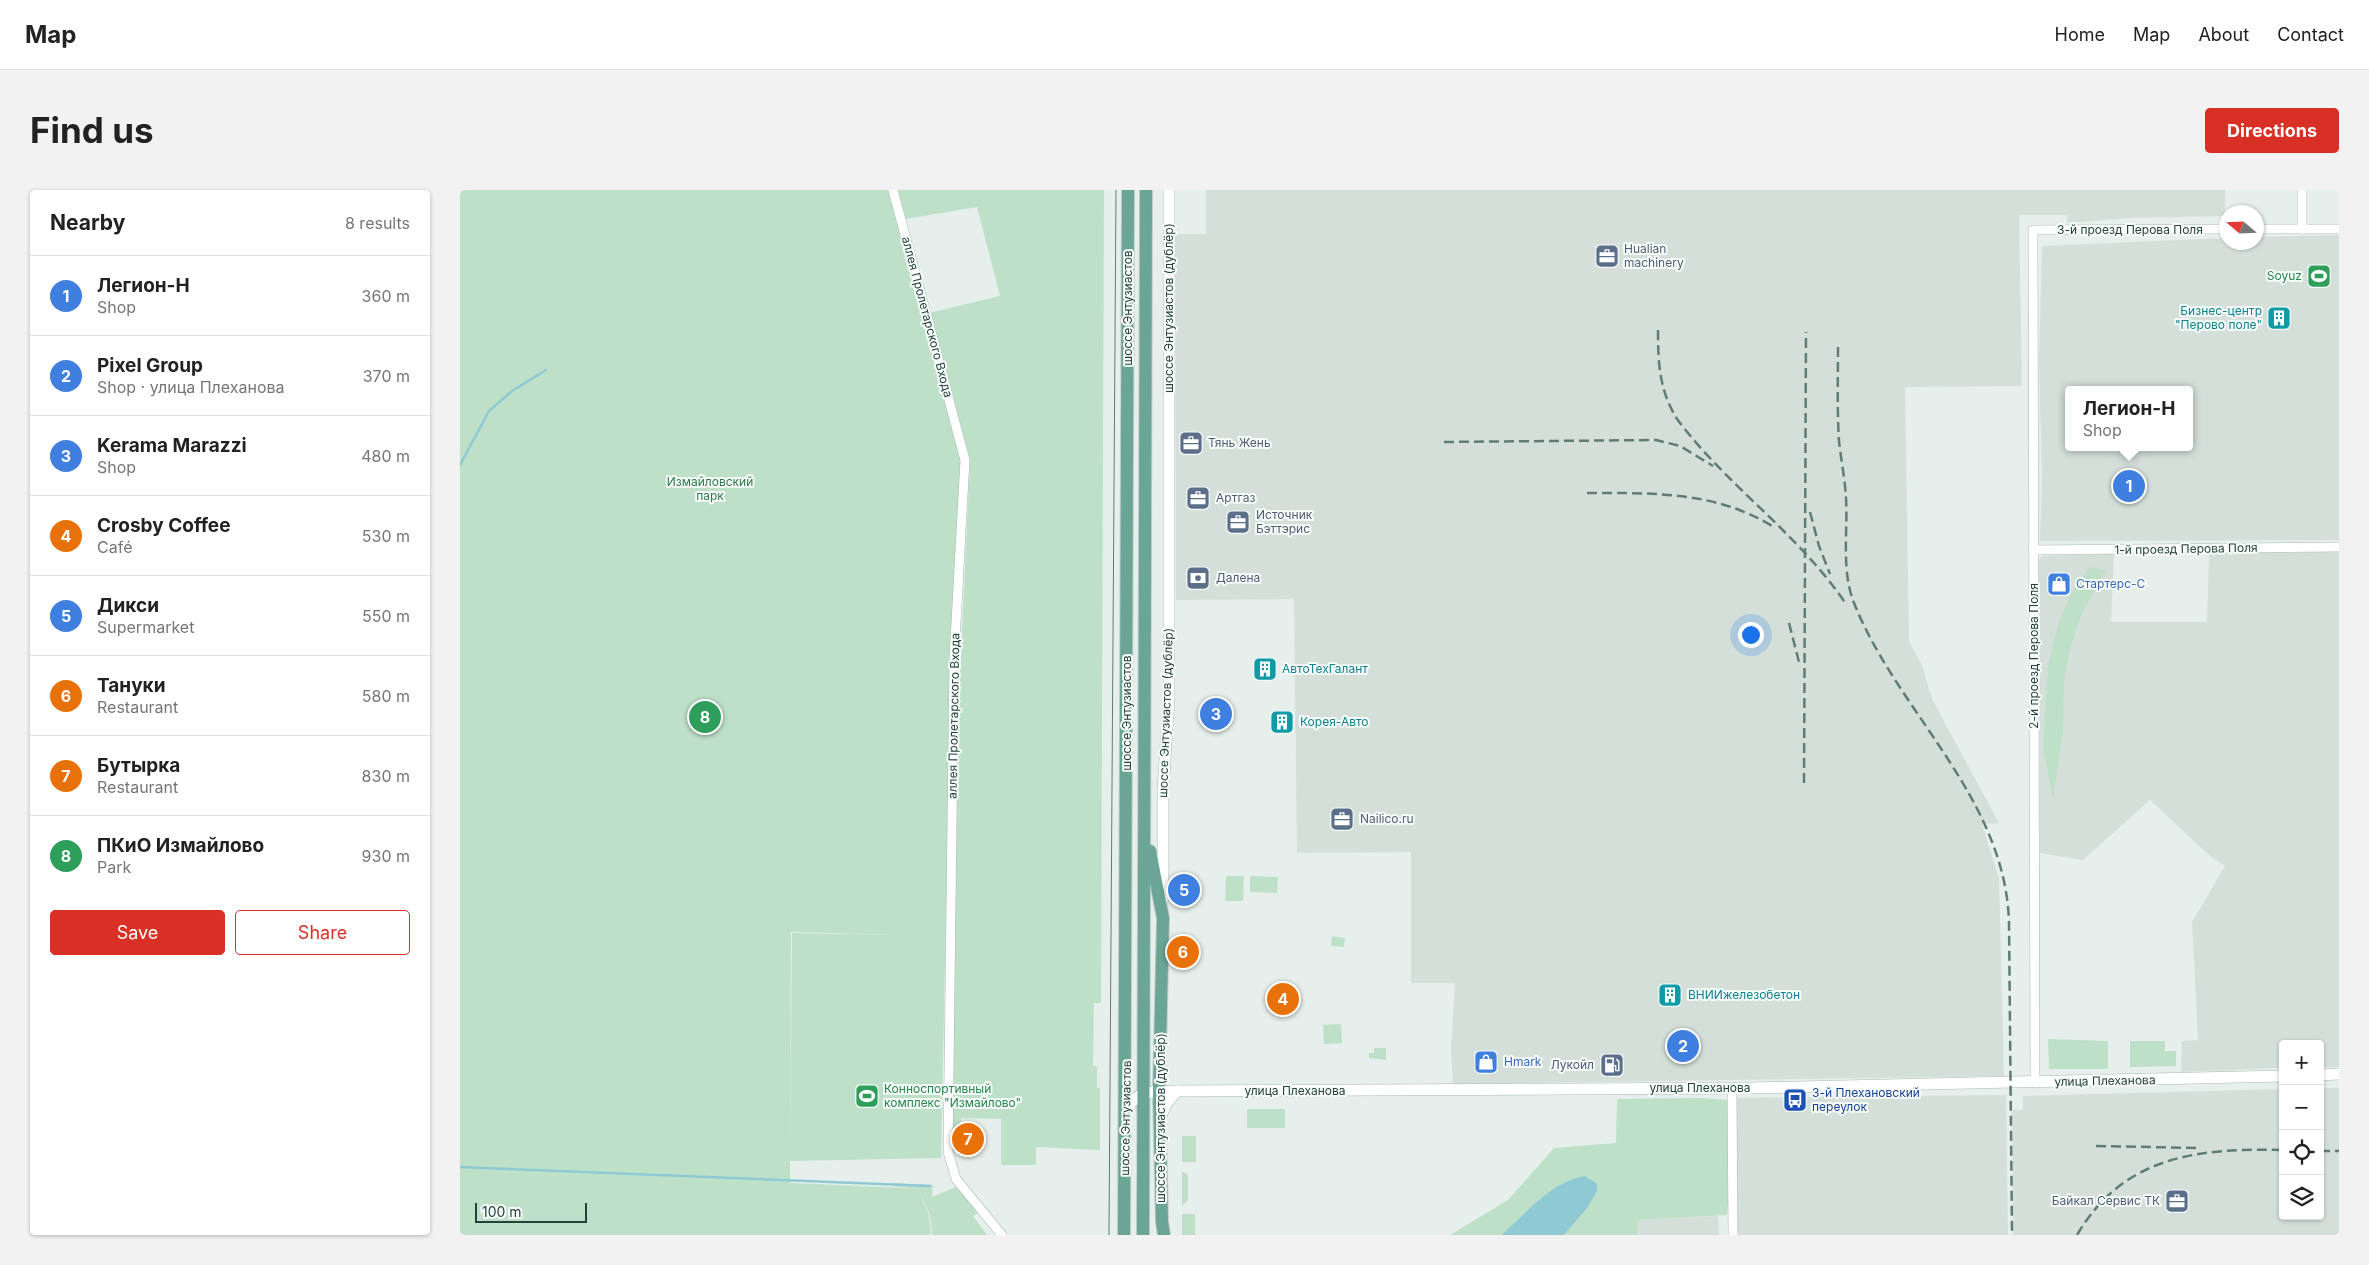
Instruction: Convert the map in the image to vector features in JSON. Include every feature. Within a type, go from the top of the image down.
[{"type":"main road","name":"шоссе Энтузиастов","points":[[1124,1235],[1126,1112],[1128,190]]},
{"type":"main road","name":"шоссе Энтузиастов","points":[[1144,1235],[1146,190]]},
{"type":"main road","name":"шоссе Энтузиастов (дублёр)","points":[[1164,1235],[1162,1222],[1159,1071],[1163,918],[1163,791],[1168,697],[1170,190]]},
{"type":"main road","points":[[1144,825],[1163,918]]},
{"type":"main road","points":[[1126,1112],[1132,1099],[1144,1093],[1159,1071],[1177,1091],[1166,1104],[1160,1121]]},
{"type":"main road","points":[[2324,1075],[2339,1074]]},
{"type":"main road","name":"улица Плеханова","points":[[1144,1093],[1177,1091],[1732,1088],[2279,1076]]},
{"type":"street","name":"аллея Пролетарского Входа","points":[[893,190],[965,460],[954,660],[948,1152],[956,1179],[1002,1235]]},
{"type":"street","points":[[2302,190],[2302,228]]},
{"type":"street","points":[[2264,229],[2339,229]]},
{"type":"street","name":"3-й проезд Перова Поля","points":[[2033,230],[2219,230]]},
{"type":"street","name":"2-й проезд Перова Поля","points":[[2033,230],[2035,1082]]},
{"type":"street","name":"1-й проезд Перова Поля","points":[[2033,550],[2339,547]]},
{"type":"street","points":[[1732,1088],[1734,1235]]},
{"type":"shaded area","points":[[1206,190],[2225,190],[2225,205],[2219,205],[2219,216],[2131,218],[2067,223],[2067,215],[2019,215],[2022,386],[1905,387],[1909,641],[1922,665],[1932,699],[1999,823],[1982,824],[1999,879],[2004,1076],[1453,1084],[1451,1049],[1455,983],[1411,983],[1411,852],[1297,853],[1294,599],[1176,600],[1175,234],[1206,234]]},
{"type":"shaded area","points":[[2339,235],[2339,540],[2040,541],[2042,475],[2039,362],[2042,246],[2219,238],[2219,250],[2264,250],[2264,237]]},
{"type":"shaded area","points":[[2339,552],[2339,1067],[2324,1067],[2324,1040],[2279,1040],[2279,1068],[2181,1072],[2182,1041],[2198,1040],[2192,922],[2225,866],[2210,856],[2150,800],[2083,860],[2040,853],[2039,560],[2042,556],[2114,554],[2111,622],[2207,622],[2209,553]]},
{"type":"shaded area","points":[[2324,1088],[2339,1088],[2339,1235],[2013,1235],[2012,1110],[2023,1110],[2023,1096],[2279,1089],[2279,1220],[2324,1220]]},
{"type":"shaded area","points":[[2006,1095],[2008,1235],[1738,1235],[1735,1098]]},
{"type":"shaded area","points":[[1718,1216],[1719,1235],[1637,1235],[1637,1220]]},
{"type":"green space","name":"Измайловский парк","points":[[460,190],[888,190],[962,460],[949,769],[941,1158],[790,1161],[790,1183],[910,1188],[892,1186],[892,1183],[933,1185],[932,1197],[958,1186],[978,1213],[973,1216],[987,1235],[931,1235],[932,1233],[930,1215],[918,1188],[929,1215],[931,1233],[929,1235],[460,1235]],"holes":[[[791,932],[910,935],[792,933],[790,1155]]]},
{"type":"green space","points":[[898,190],[1104,190],[1101,1003],[1094,1003],[1093,1066],[1097,1066],[1097,1088],[1100,1088],[1100,1150],[1036,1147],[1036,1165],[1001,1165],[1001,1119],[961,1118],[961,1130],[952,1130],[956,758],[970,460],[929,313],[1000,296],[977,207],[906,219]]},
{"type":"green space","points":[[2089,567],[2106,570],[2081,615],[2069,653],[2064,682],[2063,732],[2053,799],[2043,746],[2048,665],[2059,621],[2071,594]]},
{"type":"green space","points":[[1226,876],[1244,876],[1243,901],[1225,901]]},
{"type":"green space","points":[[1250,876],[1278,877],[1277,893],[1250,892]]},
{"type":"green space","points":[[1332,936],[1345,938],[1344,947],[1331,946]]},
{"type":"green space","points":[[1341,1024],[1342,1043],[1324,1044],[1323,1025]]},
{"type":"green space","points":[[2048,1039],[2108,1041],[2108,1069],[2049,1069]]},
{"type":"green space","points":[[2130,1041],[2165,1041],[2165,1051],[2176,1051],[2176,1066],[2130,1067]]},
{"type":"green space","points":[[1374,1048],[1386,1048],[1386,1060],[1369,1058],[1369,1053],[1374,1053]]},
{"type":"green space","points":[[1699,1098],[1729,1100],[1731,1162],[1727,1215],[1638,1220],[1637,1235],[1450,1235],[1508,1200],[1554,1148],[1616,1143],[1617,1099]]},
{"type":"green space","points":[[1247,1109],[1285,1109],[1285,1128],[1247,1128]]},
{"type":"green space","points":[[1182,1136],[1196,1136],[1196,1162],[1182,1162]]},
{"type":"green space","points":[[1182,1171],[1188,1175],[1188,1200],[1182,1206]]},
{"type":"green space","points":[[1182,1214],[1195,1214],[1195,1235],[1182,1235]]},
{"type":"water","points":[[1585,1176],[1597,1184],[1597,1191],[1587,1208],[1564,1235],[1502,1235],[1550,1192],[1573,1179]]},
{"type":"waterway","points":[[460,465],[489,411],[512,391],[546,370]]},
{"type":"waterway","points":[[460,1167],[930,1186]]},
{"type":"tram line","points":[[1109,1235],[1116,190]]},
{"type":"railway","points":[[1658,330],[1659,365],[1663,387],[1677,419],[1718,466],[1807,555],[1846,604]]},
{"type":"railway","points":[[1804,783],[1806,332]]},
{"type":"railway","points":[[1838,347],[1838,429],[1845,491],[1846,564],[1854,603],[1873,643],[1896,682],[1947,757],[1970,795],[1989,835],[2003,877],[2009,922],[2012,1235]]},
{"type":"railway","points":[[1444,442],[1656,440],[1680,446],[1713,466]]},
{"type":"railway","points":[[1587,493],[1659,494],[1706,500],[1728,506],[1772,526]]},
{"type":"railway","points":[[1810,512],[1819,546],[1830,574]]},
{"type":"railway","points":[[1789,623],[1800,666]]},
{"type":"railway","points":[[2096,1146],[2199,1148]]},
{"type":"railway","points":[[2077,1235],[2096,1208],[2117,1188],[2141,1172],[2166,1162],[2193,1155],[2222,1151],[2279,1150]]},
{"type":"railway","points":[[2324,1151],[2339,1151]]},
{"type":"place","name":"Hualian machinery","points":[[1607,256]]},
{"type":"place","name":"Soyuz","points":[[2319,276]]},
{"type":"place","name":"Бизнес-центр \"Перово поле\"","points":[[2279,318]]},
{"type":"place","name":"Тянь Жень","points":[[1191,443]]},
{"type":"place","name":"Легион-Н","points":[[2129,486]]},
{"type":"place","name":"Артгаз","points":[[1198,498]]},
{"type":"place","name":"Источник Бэттэрис","points":[[1238,522]]},
{"type":"place","name":"Далена","points":[[1198,578]]},
{"type":"place","name":"Стартерс-С","points":[[2059,584]]},
{"type":"place","name":"АвтоТехГалант","points":[[1265,669]]},
{"type":"place","name":"Kerama Marazzi","points":[[1216,714]]},
{"type":"place","name":"ПКиО Измайлово","points":[[705,717]]},
{"type":"place","name":"Корея-Авто","points":[[1282,722]]},
{"type":"place","name":"Nailico.ru","points":[[1342,819]]},
{"type":"place","name":"Дикси","points":[[1184,890]]},
{"type":"place","name":"Тануки","points":[[1183,952]]},
{"type":"place","name":"ВНИИжелезобетон","points":[[1670,995]]},
{"type":"place","name":"Crosby Coffee","points":[[1283,999]]},
{"type":"place","name":"Pixel Group","points":[[1683,1046]]},
{"type":"place","name":"Hmark","points":[[1486,1062]]},
{"type":"place","name":"Лукойл","points":[[1612,1065]]},
{"type":"place","name":"Конноспортивный комплекс \"Измайлово\"","points":[[867,1096]]},
{"type":"place","name":"3-й Плехановский переулок","points":[[1795,1100]]},
{"type":"place","name":"Бутырка","points":[[968,1139]]},
{"type":"place","name":"Байкал Сервис ТК","points":[[2177,1201]]}]
